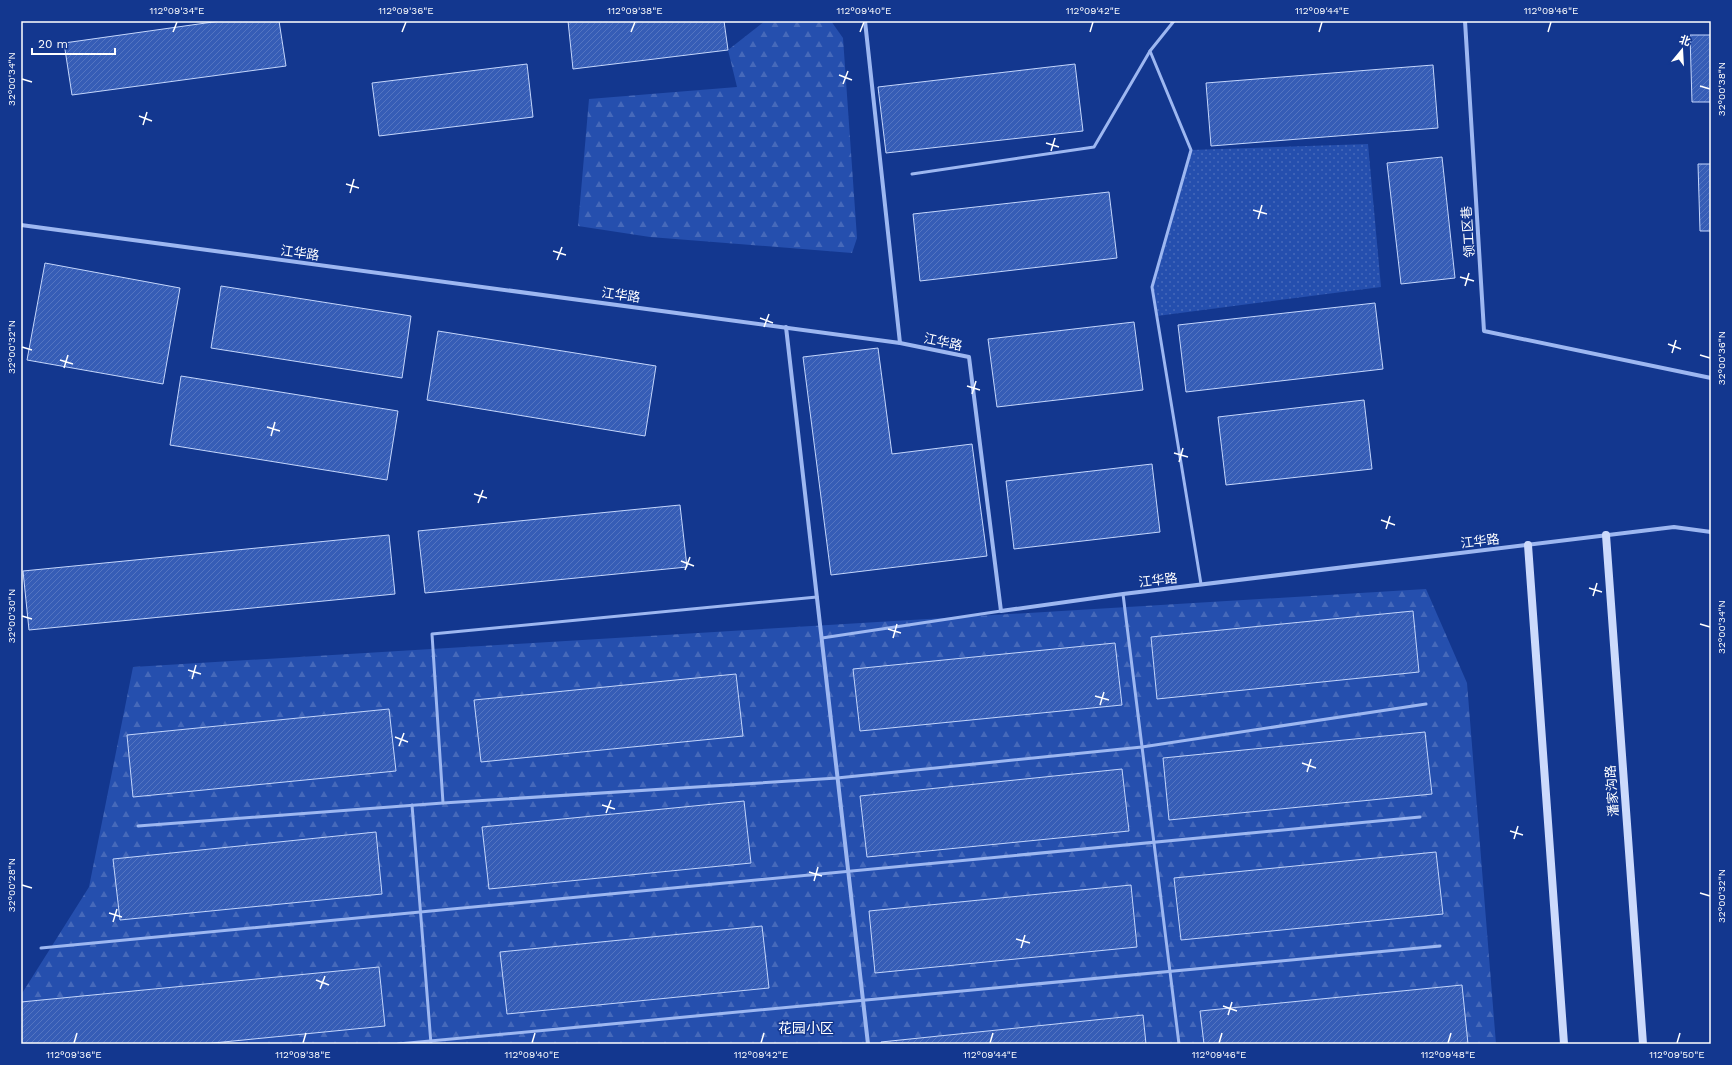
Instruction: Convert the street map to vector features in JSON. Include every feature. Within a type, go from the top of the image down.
[{"type":"street","points":[[865,21],[900,343]]},
{"type":"street","name":"领工区巷","points":[[1464,21],[1484,331],[1711,378]]},
{"type":"street","name":"江华路","points":[[21,226],[786,327],[900,343],[968,357],[1001,611],[1202,584],[1674,527],[1711,532]]},
{"type":"street","points":[[786,327],[868,1044]]},
{"type":"street","name":"潘家沟路","points":[[1606,535],[1643,1044]]},
{"type":"street","points":[[1528,545],[1564,1044]]},
{"type":"lane","points":[[912,174],[1094,147],[1150,51],[1174,21]]},
{"type":"lane","points":[[1150,51],[1191,150],[1152,287],[1202,584]]},
{"type":"lane","points":[[1123,594],[1179,1044]]},
{"type":"lane","points":[[443,803],[432,634],[817,597]]},
{"type":"lane","points":[[822,638],[1001,611]]},
{"type":"lane","points":[[138,826],[412,805],[837,778],[1142,746],[1426,704]]},
{"type":"lane","points":[[412,805],[431,1042]]},
{"type":"lane","points":[[41,948],[1420,817]]},
{"type":"lane","points":[[398,1044],[1440,946]]},
{"type":"green space","points":[[765,21],[831,21],[843,38],[857,238],[852,253],[650,237],[578,226],[589,99],[737,87],[728,50]]},
{"type":"green space","points":[[1368,144],[1381,287],[1157,316],[1152,287],[1191,150]]},
{"type":"green space","points":[[1426,589],[1467,683],[1496,1044],[21,1044],[21,995],[89,887],[133,667]]},
{"type":"building","points":[[220,21],[279,21],[286,66],[72,95],[64,43]]},
{"type":"building","points":[[568,21],[724,21],[728,50],[573,69]]},
{"type":"building","points":[[1690,35],[1711,35],[1711,102],[1692,102]]},
{"type":"building","points":[[527,64],[533,117],[379,136],[372,83]]},
{"type":"building","points":[[1075,64],[1083,131],[886,153],[878,87]]},
{"type":"building","points":[[1433,65],[1438,128],[1211,146],[1206,83]]},
{"type":"building","points":[[1442,157],[1455,278],[1401,284],[1387,163]]},
{"type":"building","points":[[1698,164],[1711,164],[1711,231],[1700,231]]},
{"type":"building","points":[[1109,192],[1117,258],[920,281],[913,214]]},
{"type":"building","points":[[45,263],[180,288],[163,384],[27,360]]},
{"type":"building","points":[[221,286],[411,316],[402,378],[211,348]]},
{"type":"building","points":[[1375,303],[1383,369],[1186,392],[1178,325]]},
{"type":"building","points":[[1134,322],[1143,390],[997,407],[988,339]]},
{"type":"building","points":[[438,331],[656,366],[645,436],[427,400]]},
{"type":"building","points":[[878,348],[892,454],[972,444],[987,556],[831,575],[803,357]]},
{"type":"building","points":[[181,376],[398,411],[387,480],[170,445]]},
{"type":"building","points":[[1364,400],[1372,469],[1226,485],[1218,417]]},
{"type":"building","points":[[1152,464],[1160,532],[1014,549],[1006,481]]},
{"type":"building","points":[[680,505],[687,567],[425,593],[418,531]]},
{"type":"building","points":[[389,535],[395,594],[29,630],[23,571]]},
{"type":"building","points":[[1413,611],[1419,672],[1157,699],[1151,637]]},
{"type":"building","points":[[1115,643],[1122,705],[860,731],[853,669]]},
{"type":"building","points":[[736,674],[743,736],[481,762],[474,700]]},
{"type":"building","points":[[389,709],[396,771],[133,797],[127,735]]},
{"type":"building","points":[[1425,732],[1432,794],[1169,820],[1163,758]]},
{"type":"building","points":[[1122,769],[1129,831],[867,857],[860,796]]},
{"type":"building","points":[[744,801],[751,863],[489,889],[482,827]]},
{"type":"building","points":[[376,832],[382,894],[120,920],[113,859]]},
{"type":"building","points":[[1436,852],[1443,914],[1181,940],[1174,878]]},
{"type":"building","points":[[1131,885],[1137,947],[875,973],[869,911]]},
{"type":"building","points":[[762,926],[769,988],[507,1014],[500,952]]},
{"type":"building","points":[[379,967],[385,1026],[203,1044],[21,1044],[21,1002]]},
{"type":"building","points":[[1462,985],[1468,1044],[1204,1044],[1200,1011]]},
{"type":"building","points":[[1143,1015],[1146,1044],[881,1044],[881,1042]]},
{"type":"district","name":"花园小区","points":[[806,1028]]}]
